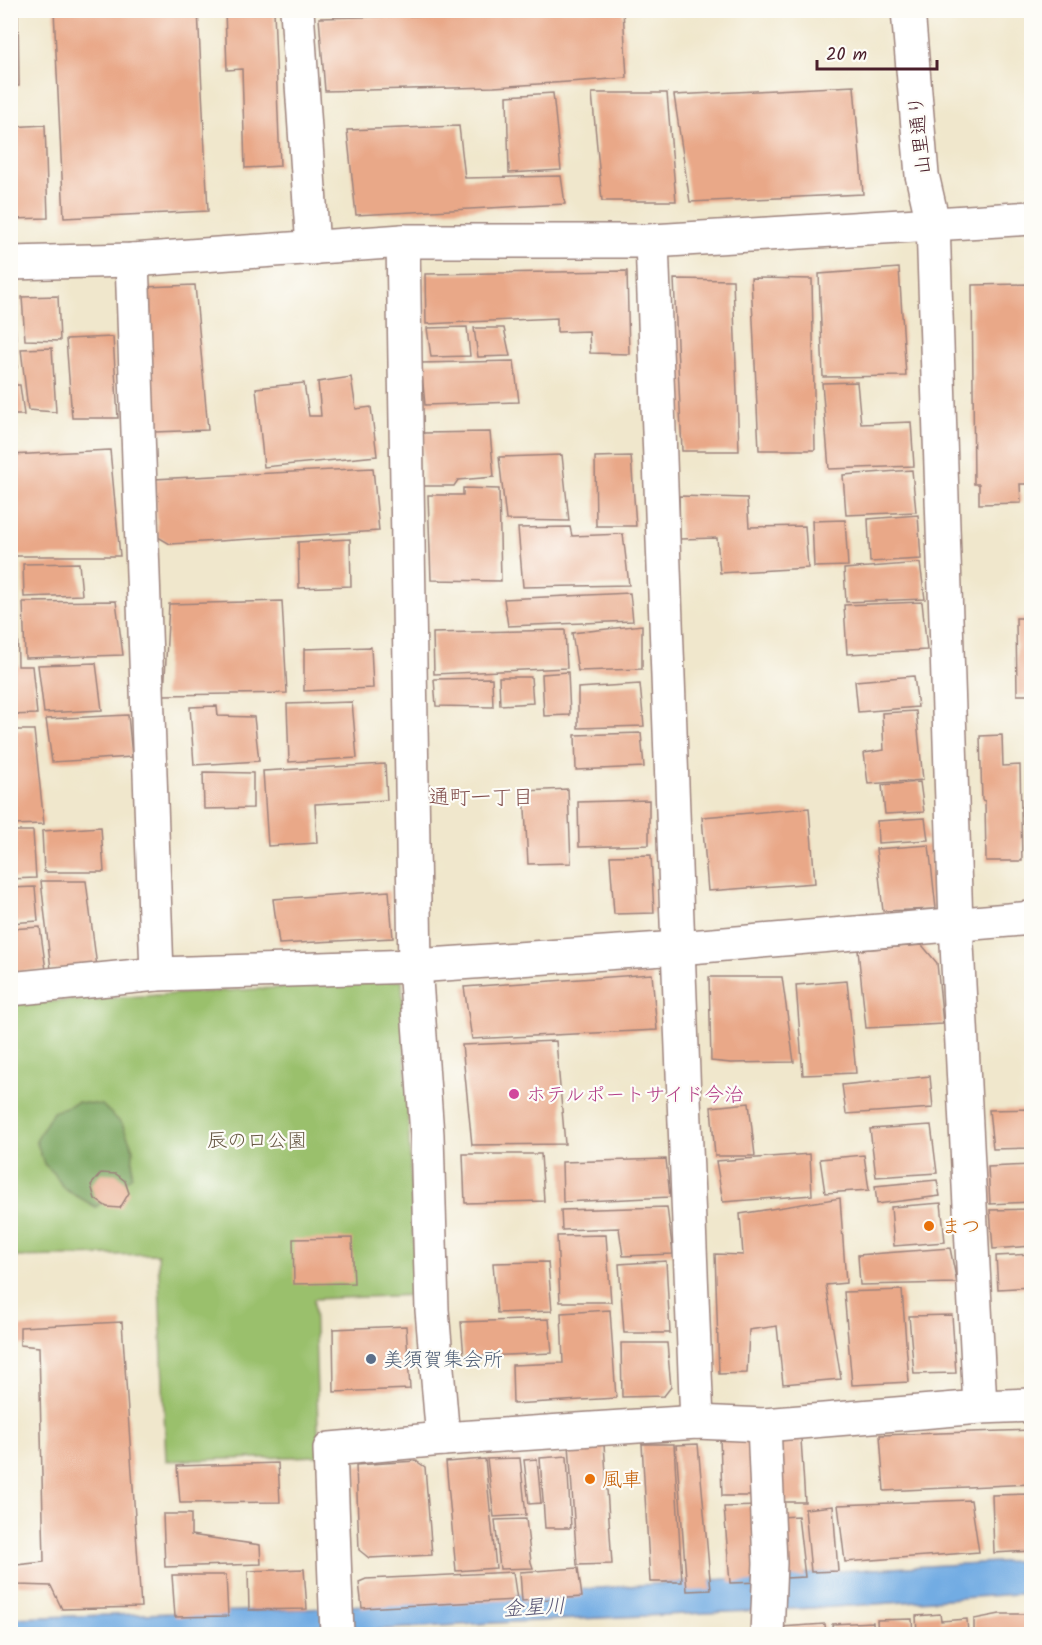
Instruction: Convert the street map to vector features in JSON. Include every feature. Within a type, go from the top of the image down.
[{"type":"street","points":[[297,10],[313,248]]},
{"type":"street","name":"山里通り","points":[[908,10],[922,175],[933,223],[956,924],[980,1407]]},
{"type":"street","points":[[10,263],[132,260],[403,242],[652,241],[1032,218]]},
{"type":"street","points":[[652,241],[697,1422]]},
{"type":"street","points":[[403,242],[415,966],[427,1135],[432,1310],[442,1439]]},
{"type":"street","points":[[132,260],[157,974]]},
{"type":"street","points":[[10,989],[157,974],[415,966],[678,948],[1032,918]]},
{"type":"street","points":[[337,1635],[330,1449],[697,1422],[764,1425],[980,1407],[1032,1405]]},
{"type":"street","points":[[764,1425],[770,1563],[767,1634]]},
{"type":"green space","name":"辰の口公園","points":[[402,980],[416,1295],[314,1299],[319,1456],[166,1461],[158,1254],[11,1257],[11,1004]]},
{"type":"green space","points":[[78,1102],[102,1105],[122,1124],[133,1149],[132,1176],[96,1207],[64,1189],[54,1173],[44,1164],[36,1140],[53,1112]]},
{"type":"water","name":"金星川","points":[[1031,1560],[1031,1593],[834,1607],[301,1634],[11,1634],[10,1618],[307,1609],[838,1571]]},
{"type":"building","points":[[10,10],[18,10],[19,86],[10,86]]},
{"type":"building","points":[[54,10],[198,10],[208,211],[64,218]]},
{"type":"building","points":[[225,10],[274,10],[280,166],[245,168],[242,69],[227,70]]},
{"type":"building","points":[[487,10],[623,10],[627,78],[494,87],[325,91],[319,18],[487,14]]},
{"type":"building","points":[[854,86],[863,194],[690,202],[674,95]]},
{"type":"building","points":[[553,93],[561,170],[509,173],[507,96]]},
{"type":"building","points":[[592,93],[667,93],[676,201],[602,201]]},
{"type":"building","points":[[45,125],[48,218],[10,219],[10,127]]},
{"type":"building","points":[[459,126],[465,178],[561,176],[565,204],[356,215],[347,130]]},
{"type":"building","points":[[899,268],[906,376],[823,377],[819,274]]},
{"type":"building","points":[[627,271],[629,354],[590,353],[589,331],[557,332],[557,318],[426,324],[425,274]]},
{"type":"building","points":[[751,278],[812,279],[815,450],[759,450]]},
{"type":"building","points":[[674,279],[733,280],[739,451],[682,451]]},
{"type":"building","points":[[1032,284],[1032,419],[1027,419],[1027,484],[1020,484],[1021,503],[979,504],[979,484],[974,484],[972,285]]},
{"type":"building","points":[[195,285],[208,430],[154,432],[146,287]]},
{"type":"building","points":[[58,296],[60,341],[25,340],[22,297]]},
{"type":"building","points":[[10,300],[14,300],[17,368],[10,367]]},
{"type":"building","points":[[467,327],[470,356],[431,357],[427,328]]},
{"type":"building","points":[[474,328],[504,328],[510,356],[478,357]]},
{"type":"building","points":[[113,337],[118,418],[72,418],[66,339]]},
{"type":"building","points":[[52,348],[56,412],[28,410],[21,349]]},
{"type":"building","points":[[514,361],[519,402],[425,405],[421,363]]},
{"type":"building","points":[[351,377],[356,409],[371,407],[377,456],[264,467],[256,388],[304,383],[309,416],[321,416],[318,382]]},
{"type":"building","points":[[857,382],[861,424],[911,422],[914,466],[829,469],[822,383]]},
{"type":"building","points":[[10,385],[20,385],[24,415],[10,415]]},
{"type":"building","points":[[490,432],[494,477],[458,480],[454,486],[424,486],[423,433]]},
{"type":"building","points":[[110,450],[120,556],[11,556],[10,455]]},
{"type":"building","points":[[562,455],[569,521],[506,520],[499,457]]},
{"type":"building","points":[[631,456],[636,526],[596,526],[595,457]]},
{"type":"building","points":[[373,468],[379,531],[170,544],[158,537],[154,479]]},
{"type":"building","points":[[912,470],[916,512],[846,515],[843,475]]},
{"type":"building","points":[[463,488],[499,489],[501,581],[431,580],[428,495],[463,495]]},
{"type":"building","points":[[679,496],[747,498],[749,527],[805,526],[808,568],[720,573],[717,538],[680,539]]},
{"type":"building","points":[[918,515],[921,559],[870,562],[868,519]]},
{"type":"building","points":[[845,520],[848,566],[814,567],[812,521]]},
{"type":"building","points":[[570,527],[572,536],[623,534],[629,585],[523,587],[518,528]]},
{"type":"building","points":[[350,539],[351,586],[299,588],[298,542]]},
{"type":"building","points":[[79,563],[82,595],[24,597],[23,564]]},
{"type":"building","points":[[920,563],[925,599],[846,602],[844,569]]},
{"type":"building","points":[[630,593],[633,621],[508,626],[504,599]]},
{"type":"building","points":[[116,601],[123,655],[25,658],[23,602]]},
{"type":"building","points":[[282,601],[287,693],[164,695],[169,604]]},
{"type":"building","points":[[922,602],[927,650],[847,654],[844,605]]},
{"type":"building","points":[[10,612],[17,612],[18,666],[32,666],[37,714],[10,715]]},
{"type":"building","points":[[1016,618],[1032,618],[1032,695],[1017,695]]},
{"type":"building","points":[[642,625],[642,669],[578,671],[572,633]]},
{"type":"building","points":[[565,630],[567,668],[434,674],[433,633]]},
{"type":"building","points":[[371,647],[373,688],[304,691],[304,649]]},
{"type":"building","points":[[96,663],[102,710],[44,713],[38,665]]},
{"type":"building","points":[[568,672],[570,715],[544,716],[542,674]]},
{"type":"building","points":[[914,676],[918,707],[858,712],[855,681]]},
{"type":"building","points":[[499,677],[531,677],[533,703],[500,705]]},
{"type":"building","points":[[492,678],[493,707],[436,706],[434,679]]},
{"type":"building","points":[[640,684],[644,726],[578,728],[578,688]]},
{"type":"building","points":[[352,702],[357,758],[289,762],[287,704]]},
{"type":"building","points":[[217,706],[218,716],[254,717],[259,761],[194,765],[190,707]]},
{"type":"building","points":[[916,711],[923,780],[868,784],[864,753],[884,750],[882,713]]},
{"type":"building","points":[[128,715],[132,757],[52,762],[46,719]]},
{"type":"building","points":[[10,730],[34,730],[44,824],[10,825]]},
{"type":"building","points":[[641,733],[644,767],[576,770],[575,735]]},
{"type":"building","points":[[1002,735],[1003,766],[1020,765],[1022,861],[986,861],[985,801],[982,800],[980,736]]},
{"type":"building","points":[[385,764],[387,800],[315,804],[317,843],[268,846],[263,771]]},
{"type":"building","points":[[203,772],[253,773],[253,808],[204,809]]},
{"type":"building","points":[[920,782],[924,812],[885,814],[882,785]]},
{"type":"building","points":[[568,789],[571,863],[528,864],[524,791]]},
{"type":"building","points":[[649,800],[649,845],[579,847],[578,802]]},
{"type":"building","points":[[809,808],[815,883],[708,891],[702,817]]},
{"type":"building","points":[[925,818],[928,840],[878,843],[877,821]]},
{"type":"building","points":[[101,827],[104,872],[44,872],[42,831]]},
{"type":"building","points":[[10,831],[33,831],[36,878],[10,879]]},
{"type":"building","points":[[929,845],[936,909],[883,911],[876,849]]},
{"type":"building","points":[[651,855],[654,913],[614,914],[610,856]]},
{"type":"building","points":[[41,881],[86,881],[97,967],[51,970]]},
{"type":"building","points":[[35,887],[38,921],[10,923],[10,888]]},
{"type":"building","points":[[389,891],[393,938],[279,944],[273,899]]},
{"type":"building","points":[[40,927],[46,970],[10,972],[10,929]]},
{"type":"building","points":[[922,945],[937,963],[943,1024],[866,1028],[858,950]]},
{"type":"building","points":[[652,974],[657,1030],[472,1039],[464,987]]},
{"type":"building","points":[[709,977],[782,977],[794,1062],[711,1061]]},
{"type":"building","points":[[847,981],[856,1073],[803,1075],[796,985]]},
{"type":"building","name":"ホテルポートサイド今治","points":[[556,1041],[565,1144],[472,1145],[462,1045]]},
{"type":"building","points":[[930,1076],[933,1108],[846,1114],[842,1085]]},
{"type":"building","points":[[749,1103],[755,1156],[715,1156],[711,1107]]},
{"type":"building","points":[[1032,1109],[1032,1148],[993,1149],[989,1110]]},
{"type":"building","points":[[931,1125],[937,1173],[876,1177],[870,1129]]},
{"type":"building","points":[[463,1154],[541,1154],[544,1201],[465,1203]]},
{"type":"building","points":[[810,1154],[812,1195],[723,1202],[716,1161]]},
{"type":"building","points":[[864,1155],[869,1190],[825,1193],[820,1159]]},
{"type":"building","points":[[666,1159],[670,1197],[563,1202],[562,1162]]},
{"type":"building","points":[[1032,1165],[1032,1202],[990,1204],[988,1167]]},
{"type":"building","points":[[101,1173],[116,1174],[125,1181],[129,1193],[120,1208],[107,1207],[95,1199],[91,1185]]},
{"type":"building","points":[[937,1180],[940,1196],[877,1204],[875,1186]]},
{"type":"building","points":[[840,1198],[846,1283],[826,1285],[841,1379],[783,1384],[777,1326],[749,1330],[747,1373],[719,1374],[715,1254],[743,1255],[740,1214]]},
{"type":"building","points":[[941,1203],[945,1242],[894,1246],[891,1207]]},
{"type":"building","points":[[667,1207],[673,1254],[623,1256],[619,1228],[562,1230],[561,1210]]},
{"type":"building","points":[[1032,1209],[1032,1246],[993,1249],[990,1210]]},
{"type":"building","points":[[606,1235],[611,1302],[560,1302],[557,1236]]},
{"type":"building","points":[[352,1238],[354,1283],[294,1284],[293,1239]]},
{"type":"building","points":[[950,1248],[957,1283],[860,1285],[858,1255]]},
{"type":"building","points":[[1032,1254],[1032,1287],[998,1289],[996,1256]]},
{"type":"building","points":[[666,1261],[670,1333],[624,1333],[619,1264]]},
{"type":"building","points":[[548,1262],[552,1311],[497,1313],[493,1263]]},
{"type":"building","points":[[902,1290],[909,1382],[852,1385],[844,1292]]},
{"type":"building","points":[[610,1310],[616,1398],[513,1404],[512,1365],[563,1363],[561,1313]]},
{"type":"building","points":[[952,1315],[956,1373],[914,1374],[909,1316]]},
{"type":"building","points":[[549,1319],[552,1353],[464,1357],[461,1322]]},
{"type":"building","points":[[122,1322],[141,1607],[62,1609],[51,1586],[18,1585],[16,1565],[44,1562],[39,1347],[20,1345],[20,1327]]},
{"type":"building","name":"美須賀集会所","points":[[406,1326],[410,1389],[334,1392],[333,1329]]},
{"type":"building","points":[[621,1343],[667,1343],[671,1387],[664,1396],[622,1397]]},
{"type":"building","points":[[1032,1430],[1032,1484],[884,1491],[880,1435]]},
{"type":"building","points":[[720,1437],[754,1438],[760,1496],[722,1496]]},
{"type":"building","points":[[801,1439],[805,1502],[778,1502],[777,1440]]},
{"type":"building","points":[[569,1444],[604,1444],[612,1564],[577,1565]]},
{"type":"building","points":[[642,1444],[674,1444],[682,1582],[650,1582]]},
{"type":"building","points":[[698,1444],[711,1590],[687,1591],[676,1445]]},
{"type":"building","points":[[567,1456],[571,1528],[545,1528],[540,1458]]},
{"type":"building","points":[[520,1458],[526,1515],[494,1517],[487,1459]]},
{"type":"building","points":[[485,1459],[496,1568],[456,1571],[446,1462]]},
{"type":"building","points":[[537,1459],[541,1503],[529,1504],[524,1460]]},
{"type":"building","points":[[416,1461],[425,1467],[432,1555],[369,1558],[359,1550],[356,1465]]},
{"type":"building","points":[[278,1463],[280,1502],[180,1503],[177,1466]]},
{"type":"building","points":[[1032,1494],[1032,1551],[994,1553],[992,1495]]},
{"type":"building","points":[[971,1500],[979,1552],[845,1562],[838,1505]]},
{"type":"building","points":[[759,1506],[762,1582],[730,1583],[724,1507]]},
{"type":"building","points":[[833,1506],[838,1571],[811,1572],[805,1509]]},
{"type":"building","points":[[163,1514],[191,1514],[191,1535],[260,1545],[261,1564],[165,1567]]},
{"type":"building","points":[[798,1516],[805,1577],[785,1578],[780,1517]]},
{"type":"building","points":[[526,1519],[533,1568],[500,1569],[495,1520]]},
{"type":"building","points":[[578,1568],[582,1597],[522,1601],[520,1572]]},
{"type":"building","points":[[304,1569],[307,1609],[249,1610],[248,1571]]},
{"type":"building","points":[[513,1572],[517,1600],[362,1608],[359,1582],[366,1579]]},
{"type":"building","points":[[172,1575],[226,1575],[228,1616],[175,1617]]},
{"type":"building","points":[[940,1614],[941,1621],[967,1619],[968,1634],[917,1634],[916,1616]]},
{"type":"building","points":[[1000,1614],[1032,1614],[1032,1634],[974,1634],[974,1619]]},
{"type":"building","points":[[912,1619],[913,1634],[878,1634],[877,1620]]},
{"type":"building","points":[[873,1622],[874,1634],[833,1634],[832,1624]]},
{"type":"building","points":[[825,1624],[826,1634],[782,1634],[781,1627]]},
{"type":"place","name":"ホテルポートサイド今治","points":[[514,1094]]},
{"type":"place","name":"まつ","points":[[929,1226]]},
{"type":"place","name":"美須賀集会所","points":[[371,1359]]},
{"type":"place","name":"風車","points":[[590,1479]]},
{"type":"district","name":"通町一丁目","points":[[481,797]]}]
